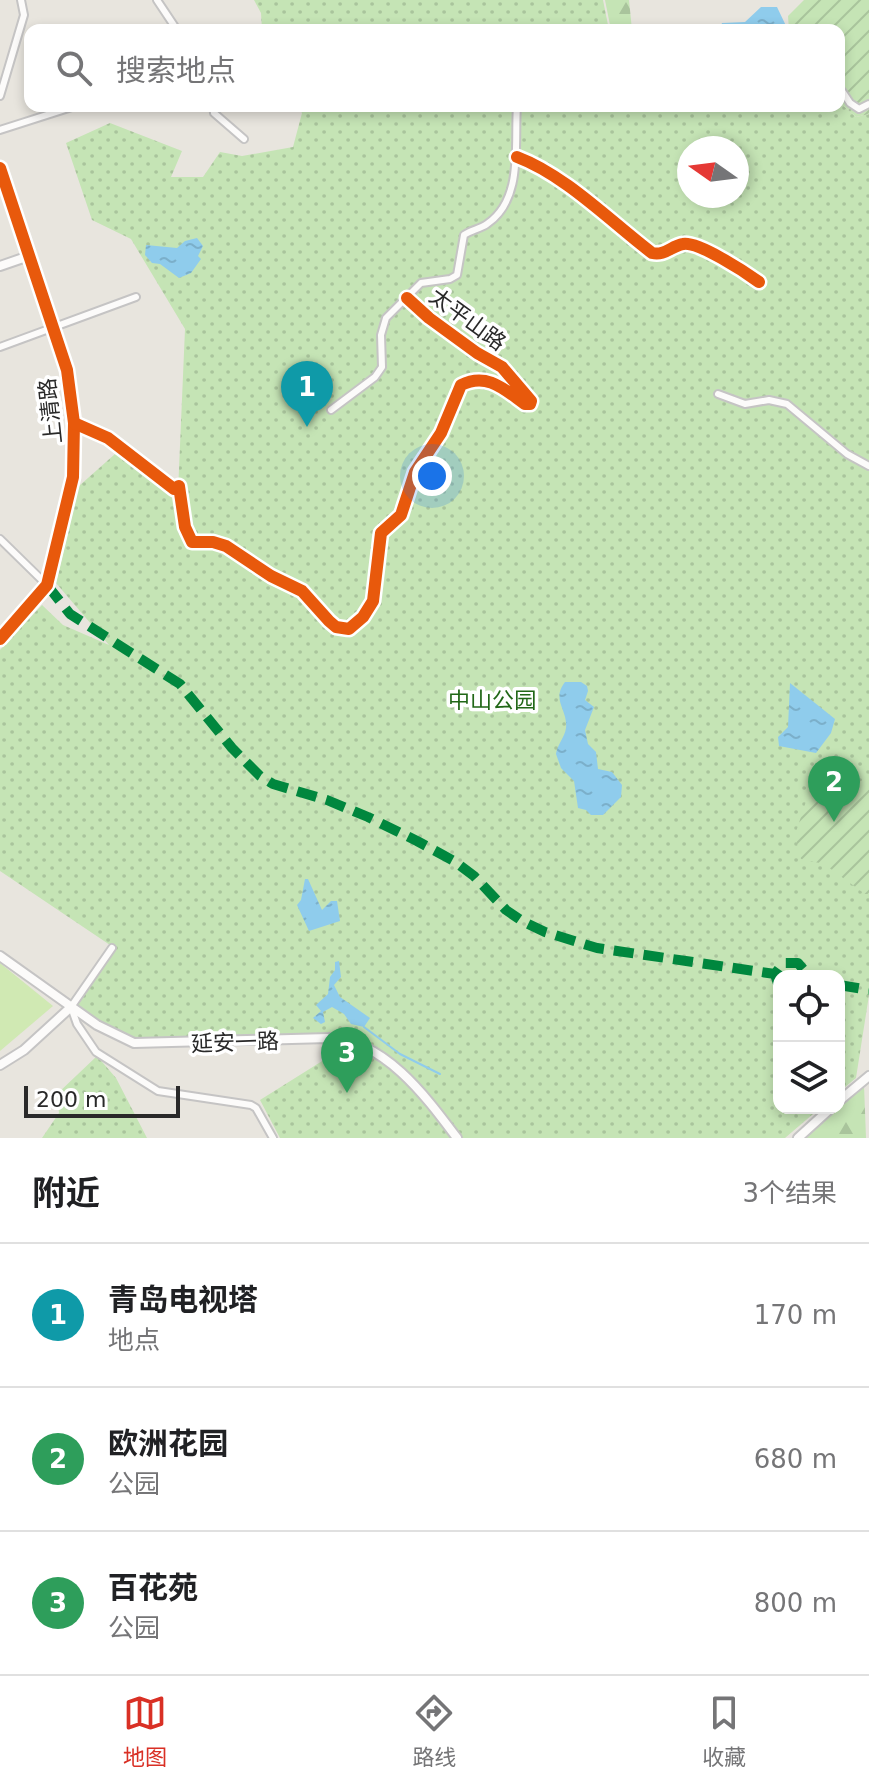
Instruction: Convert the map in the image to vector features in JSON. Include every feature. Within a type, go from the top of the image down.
[{"type":"main road","points":[[0,266],[29,256]]},
{"type":"main road","name":"延安一路","points":[[0,956],[117,1037],[140,1044],[329,1038],[352,1042],[403,1072],[457,1138]]},
{"type":"main road","points":[[0,1065],[24,1050],[71,1007]]},
{"type":"main road","points":[[845,1096],[869,1076]]},
{"type":"main road","points":[[798,1138],[824,1114]]},
{"type":"street","points":[[0,96],[24,15],[21,0]]},
{"type":"street","points":[[157,0],[173,24]]},
{"type":"street","points":[[845,96],[859,109],[869,104]]},
{"type":"street","points":[[0,130],[56,112]]},
{"type":"street","points":[[214,112],[244,139]]},
{"type":"street","points":[[331,410],[375,377],[382,367],[382,323],[421,283],[457,275],[462,238],[489,223],[500,210],[511,188],[517,157],[517,112]]},
{"type":"street","points":[[517,157],[540,166],[564,182],[652,253],[660,255],[681,244],[697,245],[759,282]]},
{"type":"street","name":"上清路","points":[[0,168],[67,370],[74,423],[73,477],[47,585],[0,639]]},
{"type":"street","points":[[0,347],[136,297]]},
{"type":"street","name":"太平山路","points":[[74,423],[108,438],[174,489],[179,486],[185,527],[192,542],[226,546],[271,576],[302,591],[336,627],[349,629],[363,617],[373,601],[381,533],[401,515],[415,472],[441,433],[461,385],[469,381],[491,381],[525,404],[531,401],[502,367],[477,353],[407,298]]},
{"type":"street","points":[[718,394],[745,404],[769,400],[787,404],[847,454],[869,466]]},
{"type":"street","points":[[0,539],[47,585]]},
{"type":"street","points":[[112,948],[71,1007],[77,1024],[96,1052],[158,1091],[251,1105],[256,1108],[273,1138]]},
{"type":"green space","points":[[254,0],[603,0],[608,24],[262,24],[261,13]]},
{"type":"green space","points":[[605,0],[629,0],[631,24],[610,24]]},
{"type":"green space","points":[[804,0],[869,0],[869,114],[856,117],[845,107],[845,24],[789,24],[788,16]]},
{"type":"green space","name":"中山公园","points":[[845,107],[856,117],[869,114],[869,995],[856,1078],[845,1087],[845,970],[773,970],[773,1114],[813,1114],[785,1138],[280,1138],[260,1100],[327,1058],[329,1040],[151,1047],[120,1039],[76,1006],[110,945],[0,871],[0,650],[42,605],[63,625],[109,645],[56,583],[79,486],[115,454],[178,492],[185,329],[131,239],[92,220],[66,143],[110,123],[182,151],[171,177],[203,177],[220,152],[242,156],[293,147],[301,112],[845,112]]},
{"type":"green space","points":[[822,772],[869,785],[869,894],[824,864],[801,859],[795,835],[814,777]]},
{"type":"green space","points":[[0,963],[53,1006],[0,1051]]},
{"type":"green space","points":[[97,1056],[116,1078],[147,1138],[42,1138],[59,1113],[57,1094]]},
{"type":"green space","points":[[864,1085],[866,1138],[802,1138],[830,1114],[845,1114],[845,1101]]},
{"type":"water","points":[[761,7],[777,7],[785,24],[722,24],[745,22]]},
{"type":"water","points":[[197,238],[203,246],[198,256],[201,259],[191,273],[179,278],[160,264],[152,263],[145,255],[146,245],[177,248],[185,241]]},
{"type":"water","points":[[565,682],[581,682],[587,686],[585,700],[594,707],[585,730],[588,744],[596,752],[598,769],[612,772],[622,785],[621,797],[603,815],[591,815],[578,808],[574,781],[561,768],[556,754],[566,728],[560,700]]},
{"type":"water","points":[[790,683],[835,719],[831,733],[816,753],[779,746],[778,737],[788,727]]},
{"type":"water","points":[[305,879],[308,879],[322,910],[331,901],[337,901],[340,921],[309,931],[297,905]]},
{"type":"water","points":[[339,961],[341,977],[334,985],[340,997],[370,1018],[364,1027],[351,1024],[344,1014],[332,1007],[323,1012],[325,1022],[321,1024],[313,1018],[321,1011],[316,1005],[328,994],[335,962]]},
{"type":"waterway","points":[[364,1027],[400,1054],[440,1074]]},
{"type":"marked path","points":[[47,585],[70,614],[180,684],[232,748],[260,776],[273,784],[327,800],[368,817],[454,861],[522,921],[545,932],[597,948],[773,974]]},
{"type":"marked path","points":[[778,970],[783,963],[798,963],[804,970]]},
{"type":"marked path","points":[[845,986],[869,990]]},
{"type":"cycle path","points":[[517,157],[570,187],[652,253],[690,244],[721,258],[759,282]]},
{"type":"cycle path","points":[[0,168],[67,370],[74,423],[73,477],[47,585],[0,639]]},
{"type":"cycle path","points":[[74,423],[108,438],[174,489],[179,486],[185,527],[192,542],[213,542],[226,546],[271,576],[302,591],[336,627],[349,629],[363,617],[373,601],[381,533],[401,515],[415,472],[441,433],[461,385],[470,381],[487,381],[525,404],[531,401],[502,367],[477,353],[407,298]]},
{"type":"place","name":"青岛电视塔","points":[[307,427]]},
{"type":"place","name":"欧洲花园","points":[[834,822]]},
{"type":"place","name":"百花苑","points":[[347,1093]]}]
